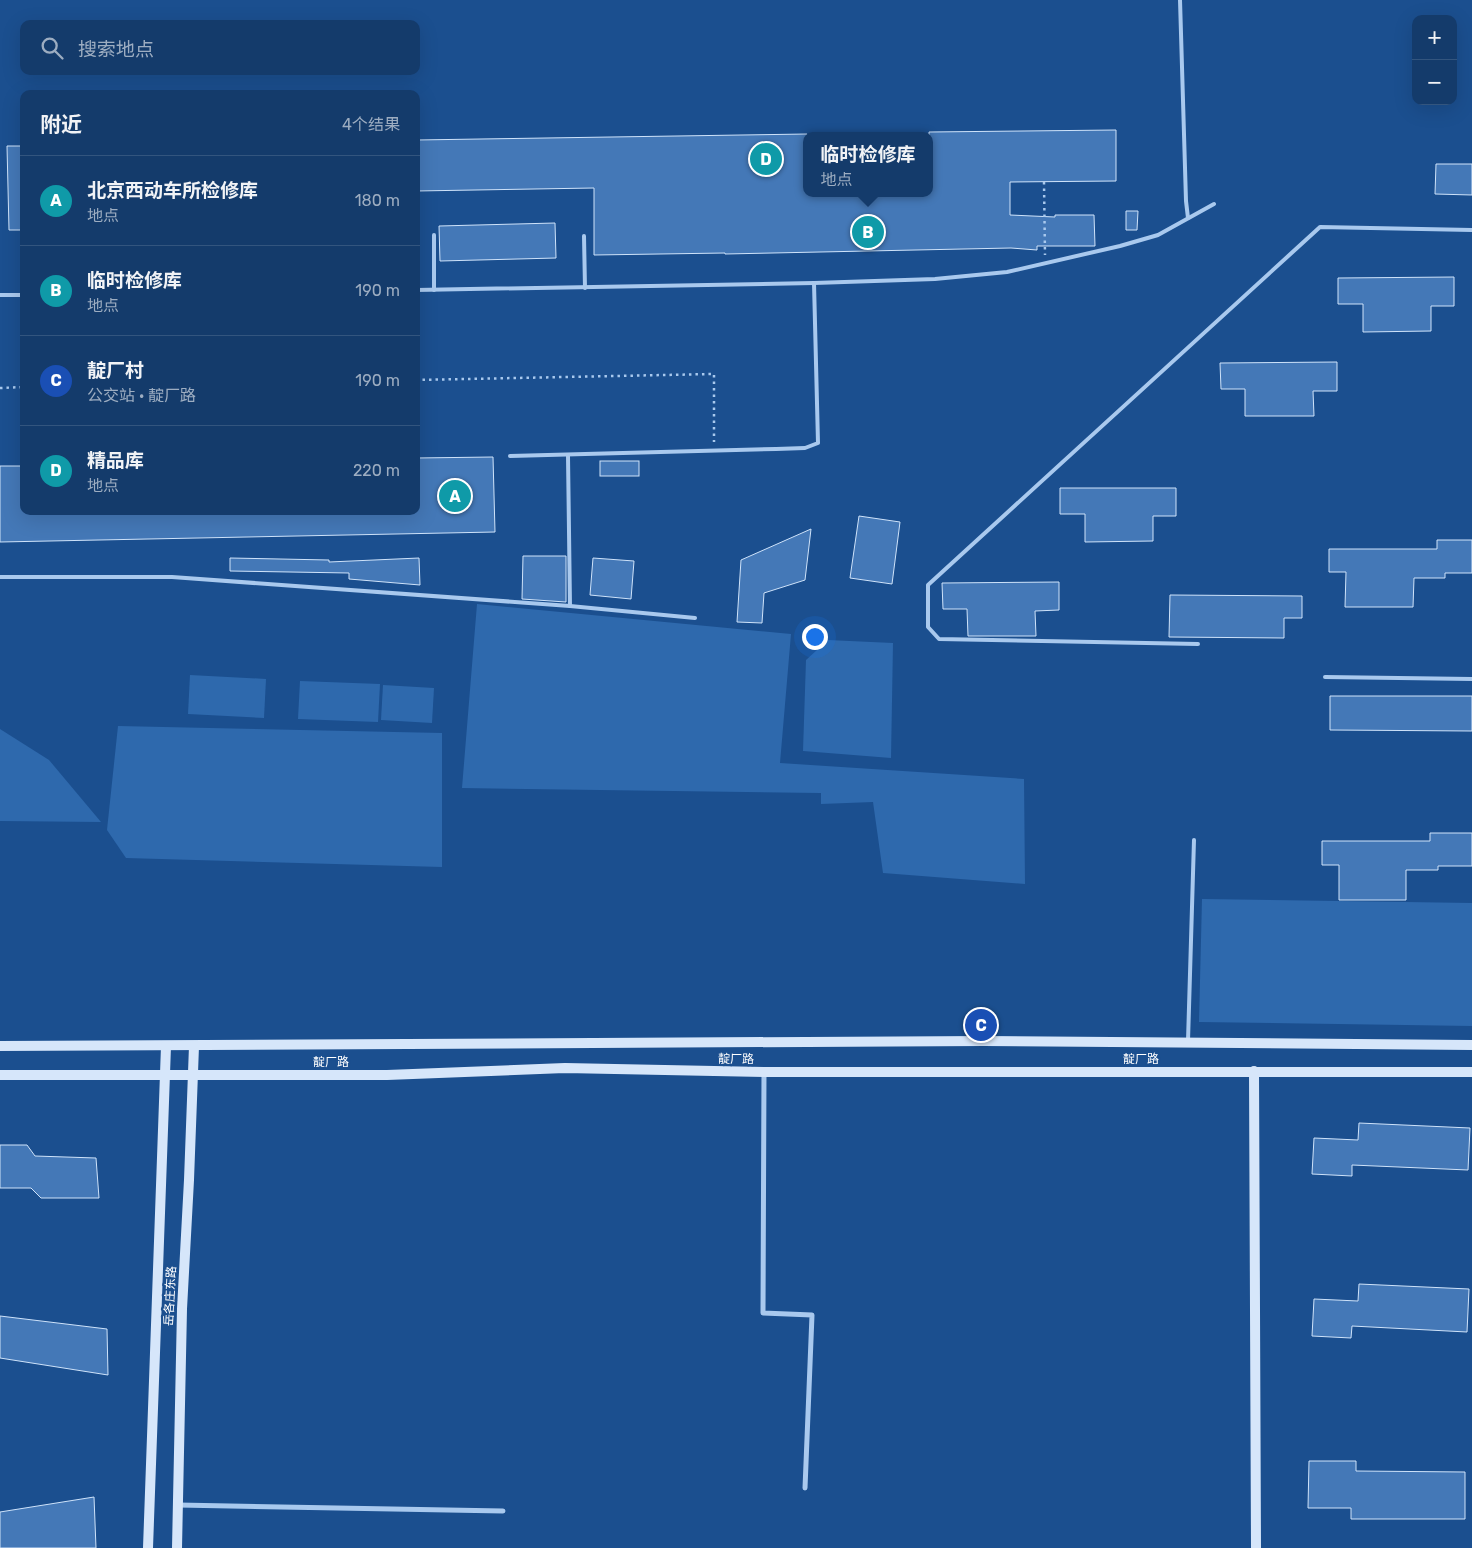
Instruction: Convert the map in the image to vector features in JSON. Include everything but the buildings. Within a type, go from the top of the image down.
[{"type":"main road","points":[[0,1046],[974,1041],[1472,1045]]},
{"type":"main road","name":"岳各庄东路","points":[[148,1548],[166,1046]]},
{"type":"main road","name":"岳各庄东路","points":[[177,1548],[182,1308],[194,1046]]},
{"type":"main road","name":"靛厂路","points":[[0,1074],[387,1074],[565,1068],[764,1072],[1472,1072]]},
{"type":"main road","points":[[1254,1071],[1256,1548]]},
{"type":"street","points":[[764,1072],[763,1313],[812,1315],[805,1488]]},
{"type":"street","points":[[177,1505],[503,1511]]},
{"type":"lane","points":[[1180,0],[1188,218]]},
{"type":"lane","points":[[420,290],[814,283],[935,279],[1008,272],[1120,246],[1158,235],[1214,204]]},
{"type":"lane","points":[[1198,644],[939,639],[928,627],[928,585],[1320,227],[1472,230]]},
{"type":"lane","points":[[434,235],[434,290]]},
{"type":"lane","points":[[584,236],[585,288]]},
{"type":"lane","points":[[510,456],[568,456],[805,448],[818,443],[814,283]]},
{"type":"lane","points":[[0,295],[20,295]]},
{"type":"lane","points":[[568,456],[570,606]]},
{"type":"lane","points":[[0,576],[172,577],[570,606],[695,618]]},
{"type":"lane","points":[[1325,677],[1472,679]]},
{"type":"lane","points":[[1188,1043],[1194,840]]},
{"type":"path","points":[[1044,182],[1045,263]]},
{"type":"path","points":[[420,380],[714,374],[714,451]]},
{"type":"path","points":[[0,388],[20,387]]},
{"type":"shaded area","points":[[477,604],[791,634],[780,763],[1024,779],[1025,884],[883,873],[873,802],[821,804],[821,793],[462,788]]},
{"type":"shaded area","points":[[828,640],[893,643],[891,758],[803,751],[806,660]]},
{"type":"shaded area","points":[[190,675],[266,679],[264,718],[188,714]]},
{"type":"shaded area","points":[[300,681],[380,684],[378,722],[298,719]]},
{"type":"shaded area","points":[[383,685],[434,688],[432,723],[381,720]]},
{"type":"shaded area","points":[[118,726],[442,733],[442,867],[126,858],[107,830]]},
{"type":"shaded area","points":[[0,729],[49,760],[101,822],[0,821]]},
{"type":"shaded area","points":[[1202,899],[1472,903],[1472,1026],[1199,1022]]},
{"type":"place","name":"精品库","points":[[766,159]]},
{"type":"place","name":"临时检修库","points":[[868,232]]},
{"type":"place","name":"北京西动车所检修库","points":[[455,496]]},
{"type":"place","name":"靛厂村","points":[[981,1025]]}]
